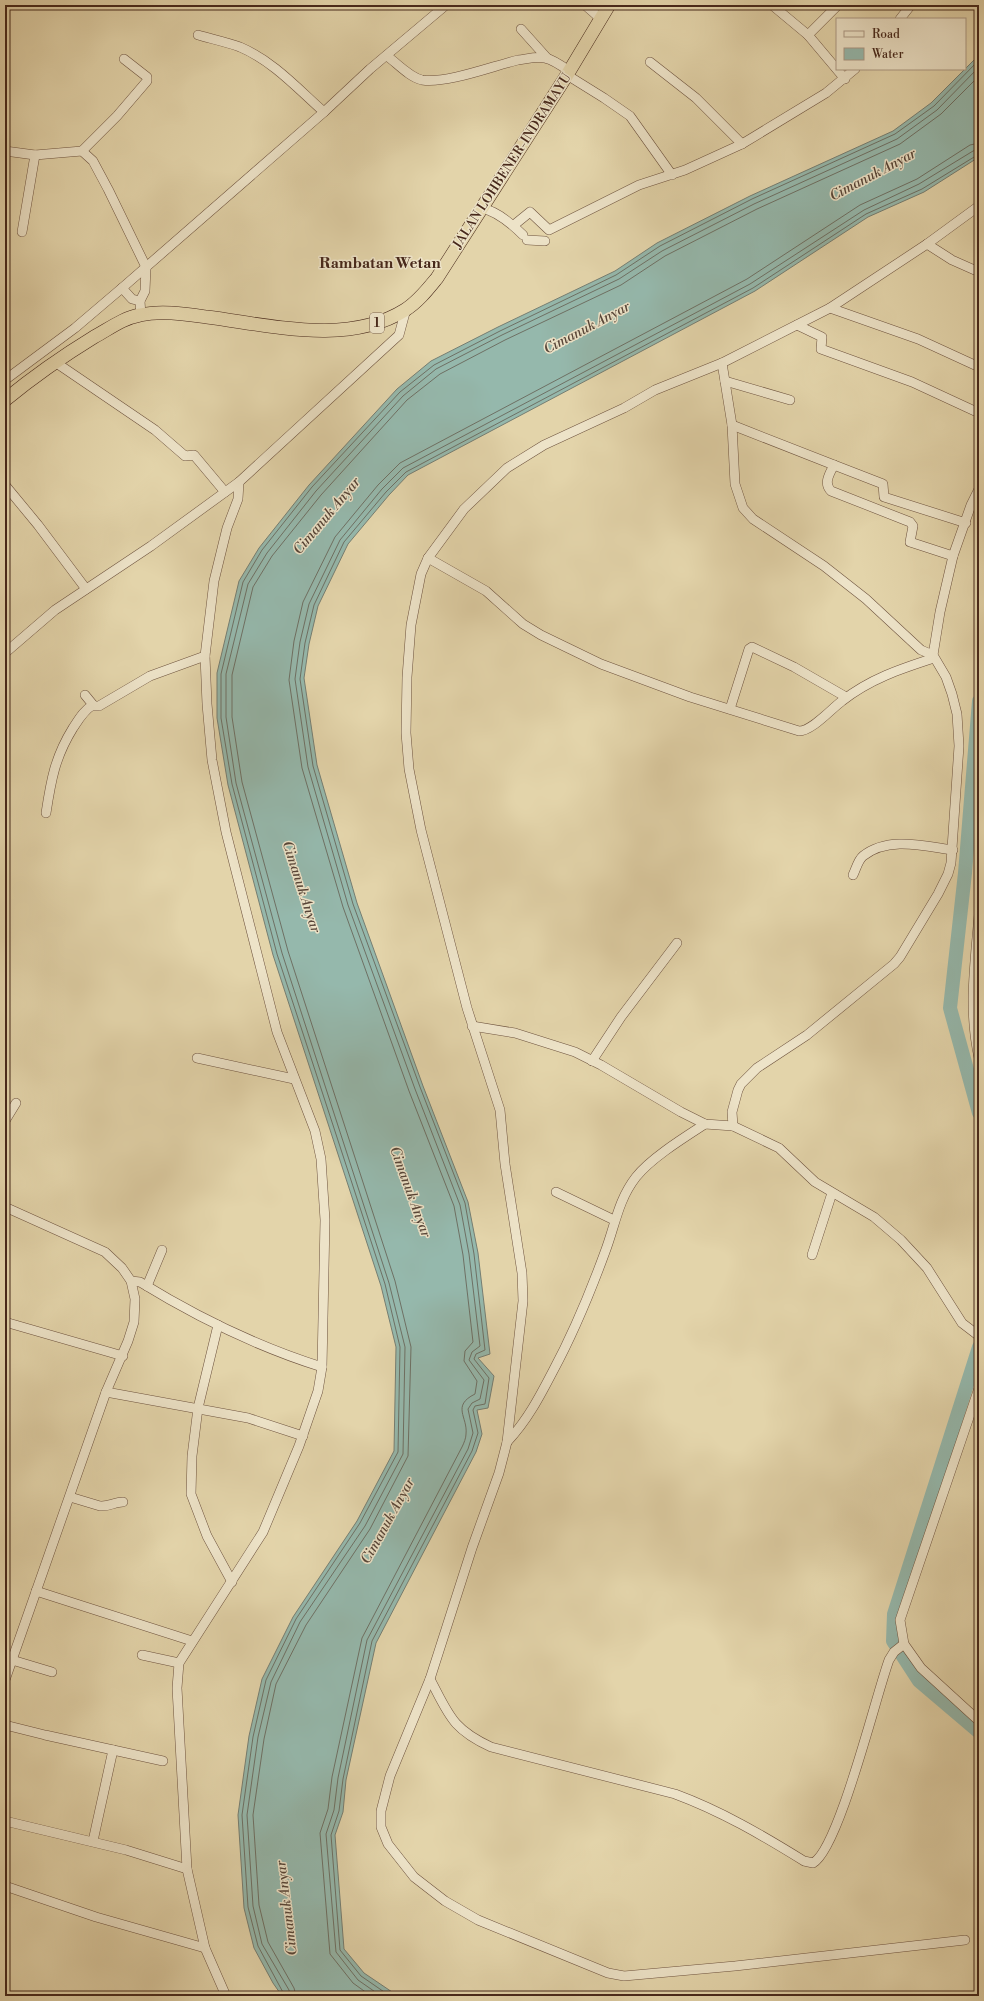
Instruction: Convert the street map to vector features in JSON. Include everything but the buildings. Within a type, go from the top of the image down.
[{"type":"highway","name":"JALAN LOHBENER-INDRAMAYU","points":[[5,400],[55,362],[117,324],[141,315],[157,313],[193,315],[331,331],[357,329],[373,325],[389,319],[406,309],[418,300],[437,278],[568,73],[609,5]]},
{"type":"street","points":[[5,380],[75,328],[146,272],[324,112],[391,58],[446,5]]},
{"type":"street","points":[[585,5],[601,19]]},
{"type":"street","points":[[772,5],[808,35],[836,68]]},
{"type":"street","points":[[808,35],[838,5]]},
{"type":"street","points":[[901,18],[911,5]]},
{"type":"street","points":[[521,29],[547,58],[630,116],[672,175]]},
{"type":"street","points":[[198,35],[239,47],[251,53],[278,70],[324,112]]},
{"type":"street","points":[[391,58],[414,77],[431,80],[458,76],[530,58],[547,58]]},
{"type":"street","points":[[5,151],[36,155],[82,151],[117,116],[146,81],[147,77],[124,59]]},
{"type":"street","points":[[650,62],[696,98],[742,144]]},
{"type":"street","points":[[837,70],[845,79]]},
{"type":"street","points":[[514,225],[530,212],[549,230],[639,185],[672,175],[706,162],[742,144],[826,93],[845,79],[854,70]]},
{"type":"street","points":[[82,151],[93,161],[108,188],[146,272],[145,292],[136,300]]},
{"type":"street","points":[[22,232],[36,155]]},
{"type":"street","points":[[966,1940],[735,1966],[624,1976],[608,1973],[478,1920],[445,1901],[414,1877],[388,1844],[381,1827],[381,1812],[390,1776],[430,1679],[508,1442],[523,1301],[522,1273],[505,1164],[500,1110],[472,1026],[421,830],[409,769],[406,734],[407,677],[411,625],[421,574],[428,558],[464,509],[507,468],[544,445],[624,408],[655,390],[722,363],[830,308],[927,244],[979,206]]},
{"type":"street","points":[[481,208],[491,210],[514,225],[525,238],[545,241]]},
{"type":"street","points":[[927,244],[952,260],[979,272]]},
{"type":"street","points":[[123,289],[136,300],[141,315]]},
{"type":"street","points":[[830,308],[918,339],[979,367]]},
{"type":"street","points":[[5,653],[45,618],[151,546],[239,482],[399,335],[406,309]]},
{"type":"street","points":[[797,325],[822,338],[821,349],[912,382],[979,413]]},
{"type":"street","points":[[55,362],[155,430],[185,456],[194,455],[225,492]]},
{"type":"street","points":[[722,363],[732,425],[734,484],[743,508],[753,519],[824,566],[866,599],[921,650],[934,656],[946,677],[952,694],[956,714],[959,746],[953,850],[948,874],[900,957],[887,970],[807,1035],[757,1068],[741,1084],[732,1112],[733,1126]]},
{"type":"street","points":[[725,381],[790,400]]},
{"type":"street","points":[[732,425],[883,484],[884,496],[966,522]]},
{"type":"street","points":[[834,465],[827,482],[827,487],[831,491],[910,522],[913,526],[910,542],[953,556]]},
{"type":"street","points":[[226,1996],[205,1948],[187,1868],[177,1688],[179,1663],[192,1640],[220,1597],[232,1582],[263,1532],[302,1436],[318,1391],[322,1367],[325,1220],[321,1159],[315,1131],[277,1032],[226,832],[212,760],[206,704],[205,656],[218,561],[227,528],[238,499],[239,482]]},
{"type":"street","points":[[5,484],[86,589]]},
{"type":"street","points":[[934,656],[940,612],[953,556],[971,505],[979,489]]},
{"type":"street","points":[[428,558],[486,591],[523,624],[541,635],[601,664],[730,710],[776,725],[804,731],[846,697],[875,679],[934,656]]},
{"type":"street","points":[[730,710],[749,649],[752,646],[794,667],[846,697]]},
{"type":"street","points":[[85,695],[93,704],[99,706],[165,669],[205,656]]},
{"type":"street","points":[[46,813],[50,781],[56,758],[84,711],[93,704]]},
{"type":"street","points":[[853,875],[863,856],[887,846],[901,844],[953,850]]},
{"type":"street","points":[[979,915],[972,1011],[974,1035],[979,1058]]},
{"type":"street","points":[[592,1061],[621,1017],[677,943]]},
{"type":"street","points":[[472,1026],[515,1033],[575,1052],[705,1124],[733,1126],[779,1148],[815,1182],[874,1217],[901,1240],[927,1268],[962,1323],[976,1335]]},
{"type":"street","points":[[197,1058],[294,1079]]},
{"type":"street","points":[[5,1121],[16,1103]]},
{"type":"street","points":[[508,1442],[537,1403],[567,1346],[589,1295],[623,1197],[636,1176],[683,1138],[705,1124]]},
{"type":"street","points":[[556,1192],[614,1220]]},
{"type":"street","points":[[812,1255],[832,1193]]},
{"type":"street","points":[[5,1207],[105,1252],[122,1268],[131,1281],[135,1300],[134,1322],[118,1355],[70,1497],[5,1680]]},
{"type":"street","points":[[147,1286],[162,1250]]},
{"type":"street","points":[[131,1281],[140,1282],[218,1325],[274,1351],[322,1367]]},
{"type":"street","points":[[5,1322],[118,1355]]},
{"type":"street","points":[[218,1325],[198,1408],[192,1456],[191,1494],[207,1536],[232,1582]]},
{"type":"street","points":[[430,1679],[454,1723],[475,1739],[492,1747],[675,1794],[702,1804],[745,1825],[804,1861],[813,1863],[820,1857],[832,1835],[849,1790],[885,1670],[899,1647],[900,1620],[979,1388]]},
{"type":"street","points":[[106,1392],[251,1419],[302,1436]]},
{"type":"street","points":[[70,1497],[100,1506],[105,1506],[114,1502],[123,1502]]},
{"type":"street","points":[[36,1591],[192,1640]]},
{"type":"street","points":[[899,1647],[979,1721]]},
{"type":"street","points":[[142,1655],[179,1663]]},
{"type":"street","points":[[12,1660],[52,1672]]},
{"type":"street","points":[[5,1725],[163,1761]]},
{"type":"street","points":[[93,1841],[113,1750]]},
{"type":"street","points":[[5,1821],[93,1841],[187,1868]]},
{"type":"street","points":[[5,1886],[96,1917],[205,1948]]},
{"type":"water","name":"Cimanuk Anyar","points":[[979,55],[979,157],[924,192],[868,217],[755,291],[408,475],[389,495],[348,544],[318,606],[309,644],[304,678],[317,765],[357,903],[423,1086],[468,1202],[478,1253],[490,1354],[478,1358],[494,1376],[488,1408],[477,1410],[482,1434],[476,1452],[376,1643],[346,1780],[343,1812],[335,1835],[344,1949],[364,1973],[398,1996],[282,1996],[273,1983],[254,1948],[244,1908],[238,1815],[249,1736],[262,1679],[293,1617],[357,1521],[394,1451],[396,1347],[381,1286],[273,955],[228,785],[217,718],[217,673],[239,581],[259,548],[309,485],[397,389],[431,361],[615,271],[657,243],[750,196],[893,131],[931,103],[964,70],[966,70],[966,68]]},
{"type":"waterway","points":[[979,701],[965,873],[950,1008],[979,1113]]},
{"type":"waterway","points":[[979,1347],[894,1614],[893,1641],[919,1681],[979,1732]]},
{"type":"district","name":"Rambatan Wetan","points":[[380,263]]}]
